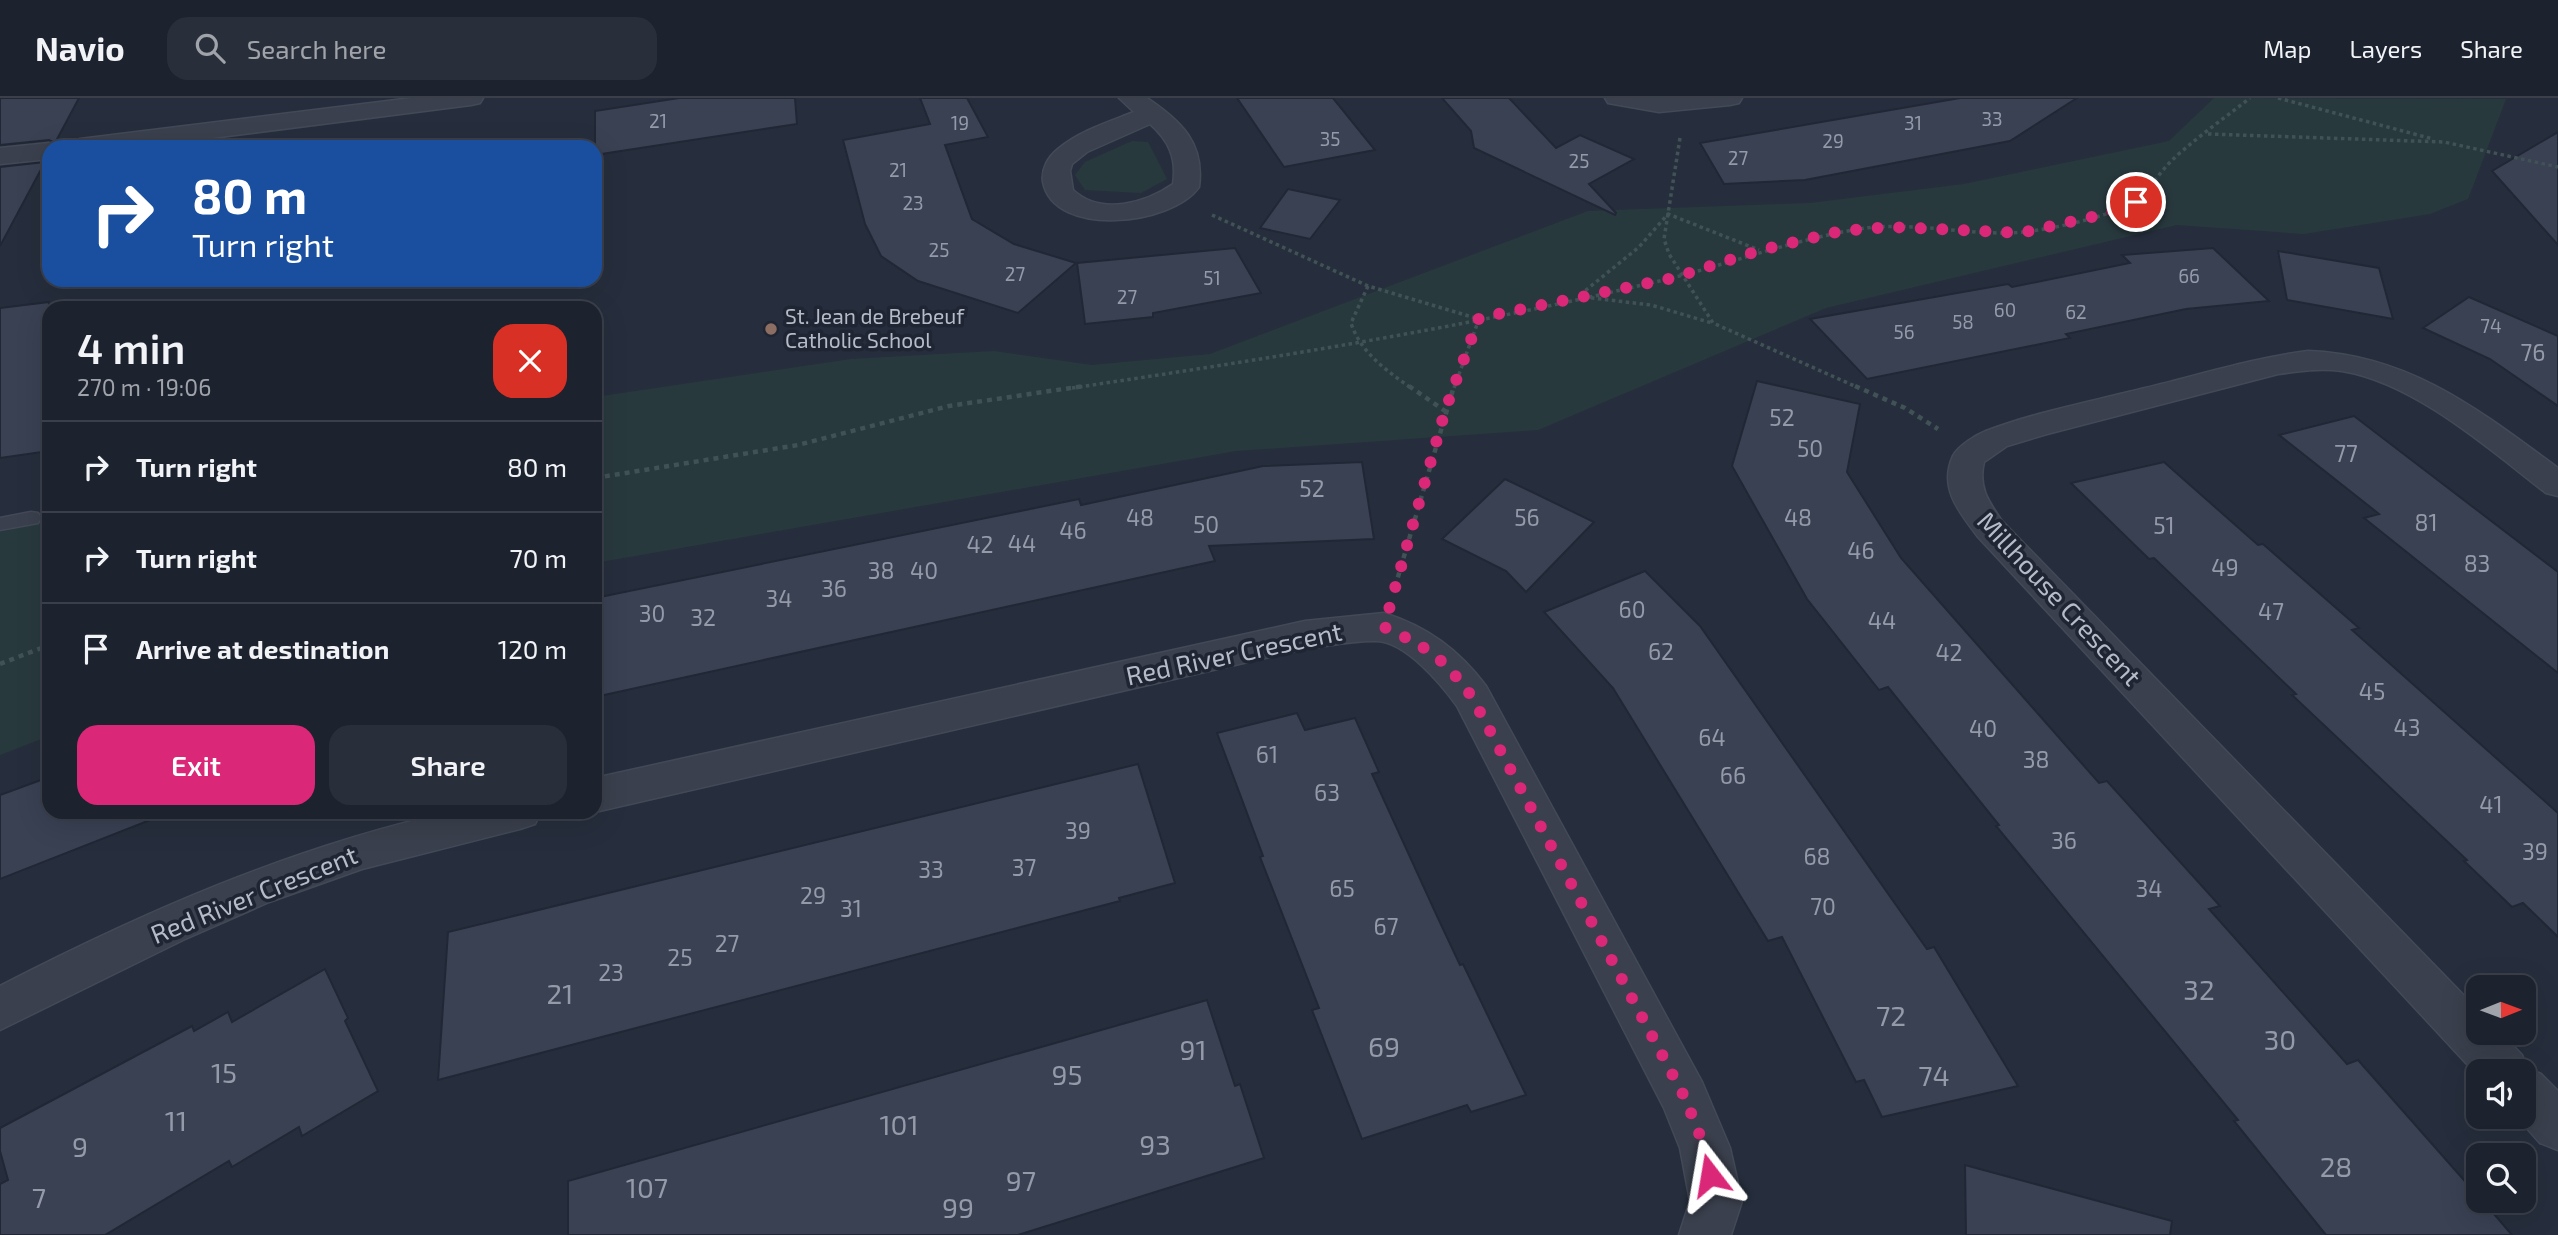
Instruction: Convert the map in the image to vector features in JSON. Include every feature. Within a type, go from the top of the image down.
[{"type":"street","points":[[136,140],[471,98]]},
{"type":"street","points":[[1131,98],[1153,113],[1181,139],[1189,161],[1186,187],[1173,197],[1139,210],[1109,212],[1083,208],[1059,190],[1055,174],[1062,159],[1076,148],[1153,113]]},
{"type":"street","points":[[1616,98],[1633,102],[1671,103],[1730,98]]},
{"type":"street","points":[[0,156],[42,152]]},
{"type":"street","points":[[1969,457],[1995,439],[2036,426],[2277,365],[2309,360],[2338,362],[2411,384],[2446,404],[2558,485]]},
{"type":"street","name":"Millhouse Crescent","points":[[1969,457],[1964,475],[1968,499],[1990,529],[2494,1059]]},
{"type":"street","points":[[1384,627],[1427,648],[1453,671],[1472,697],[1653,1037],[1685,1098],[1705,1148],[1716,1201],[1705,1235]]},
{"type":"street","name":"Red River Crescent","points":[[602,793],[1306,635],[1384,627]]},
{"type":"street","name":"Red River Crescent","points":[[0,1009],[89,963],[170,926],[338,859],[413,836],[489,819]]},
{"type":"street","points":[[2536,1103],[2558,1126]]},
{"type":"lane","points":[[0,524],[32,518]]},
{"type":"path","points":[[602,477],[798,445],[949,406],[1198,369],[1479,318],[1682,275],[1761,250],[1856,229],[1891,227],[2011,233],[2040,230],[2091,218],[2143,197],[2174,158],[2250,98]]},
{"type":"path","points":[[2278,98],[2444,142],[2558,167]]},
{"type":"path","points":[[1671,103],[1681,141],[1664,239],[1682,275],[1713,323]]},
{"type":"path","points":[[2207,134],[2444,142]]},
{"type":"path","points":[[1173,197],[1368,286],[1479,318]]},
{"type":"path","points":[[1668,214],[1761,250]]},
{"type":"path","points":[[1578,296],[1639,247],[1668,214]]},
{"type":"path","points":[[1368,286],[1351,323],[1356,339],[1370,354],[1445,411]]},
{"type":"path","points":[[1578,296],[1651,305],[1713,323],[1905,408],[1925,419],[1969,457]]},
{"type":"path","points":[[1384,627],[1445,411],[1479,318]]},
{"type":"path","points":[[0,664],[42,648]]},
{"type":"shaded area","points":[[2214,98],[2506,99],[2468,199],[2430,214],[2304,234],[2177,225],[1826,308],[1538,430],[1236,451],[602,562],[602,396],[851,359],[994,351],[1092,365],[1210,354],[1588,211],[1810,203],[1964,184],[2169,141]]},
{"type":"shaded area","points":[[1132,141],[1148,142],[1167,179],[1141,193],[1085,190],[1075,175],[1085,162]]},
{"type":"shaded area","points":[[42,523],[42,739],[0,755],[0,532]]},
{"type":"building","points":[[0,98],[79,98],[57,140],[0,145]]},
{"type":"building","points":[[679,98],[795,98],[797,124],[602,154],[602,140],[595,140],[595,111]]},
{"type":"building","points":[[920,98],[967,98],[988,137],[945,145],[972,219],[1014,244],[1076,263],[1018,313],[918,281],[881,256],[865,224],[843,140],[930,124]]},
{"type":"building","points":[[1237,98],[1333,98],[1375,150],[1284,167]]},
{"type":"building","points":[[1442,98],[1509,98],[1556,148],[1580,135],[1634,159],[1589,184],[1615,215],[1474,148],[1471,131]]},
{"type":"building","points":[[1960,98],[2077,98],[2010,141],[1805,180],[1724,184],[1700,143]]},
{"type":"building","points":[[2558,132],[2558,245],[2492,171]]},
{"type":"building","points":[[42,162],[42,168],[0,246],[0,167]]},
{"type":"building","points":[[1288,189],[1340,200],[1310,239],[1260,228]]},
{"type":"building","points":[[1235,248],[1261,293],[1153,313],[1153,317],[1085,324],[1077,263]]},
{"type":"building","points":[[2213,248],[2269,301],[2186,309],[2066,334],[2070,338],[1867,379],[1810,319],[2008,284],[2012,287],[2130,263],[2122,255]]},
{"type":"building","points":[[2278,251],[2379,268],[2393,319],[2287,300]]},
{"type":"building","points":[[2469,297],[2558,336],[2558,406],[2490,359],[2423,328]]},
{"type":"building","points":[[42,303],[42,452],[0,458],[0,308]]},
{"type":"building","points":[[1757,381],[1860,404],[1847,472],[1901,558],[2099,783],[2107,781],[2220,906],[2209,909],[2347,1064],[2358,1060],[2466,1182],[2466,1213],[2493,1213],[2512,1235],[2326,1235],[2234,1121],[2238,1120],[1996,826],[1999,825],[1888,687],[1879,690],[1807,599],[1732,466]]},
{"type":"building","points":[[2354,416],[2558,572],[2558,673],[2364,518],[2379,514],[2279,435]]},
{"type":"building","points":[[1362,462],[1374,539],[1209,546],[1215,561],[602,695],[602,597],[1079,499],[1081,505],[1263,466]]},
{"type":"building","points":[[2164,462],[2258,545],[2263,544],[2359,628],[2352,630],[2558,813],[2558,937],[2523,903],[2512,907],[2464,861],[2467,860],[2292,695],[2296,694],[2071,483]]},
{"type":"building","points":[[1505,479],[1594,522],[1526,592],[1506,571],[1442,539]]},
{"type":"building","points":[[1645,571],[1700,626],[1927,949],[1934,947],[2018,1086],[1882,1117],[1864,1080],[1856,1082],[1782,937],[1768,941],[1613,688],[1544,612]]},
{"type":"building","points":[[1297,713],[1305,730],[1355,718],[1379,772],[1372,774],[1460,965],[1463,964],[1526,1095],[1471,1112],[1467,1105],[1362,1139],[1312,1010],[1319,1008],[1260,857],[1263,856],[1217,733]]},
{"type":"building","points":[[1138,764],[1175,883],[1119,898],[1120,901],[438,1080],[448,932]]},
{"type":"building","points":[[42,780],[42,819],[153,819],[0,879],[0,795]]},
{"type":"building","points":[[325,969],[348,1018],[345,1021],[378,1091],[302,1136],[299,1127],[232,1167],[229,1161],[105,1235],[0,1235],[0,1184],[8,1180],[0,1151],[0,1128],[192,1026],[194,1031],[228,1012],[232,1022]]},
{"type":"building","points":[[1207,1000],[1235,1086],[1240,1084],[1264,1158],[1018,1235],[568,1235],[568,1181]]},
{"type":"building","points":[[1965,1165],[2172,1221],[2170,1235],[1966,1235]]},
{"type":"place","name":"St. Jean de Brebeuf Catholic School","points":[[771,329]]},
{"type":"route","points":[[1710,1175],[1705,1148],[1685,1098],[1472,697],[1453,671],[1427,648],[1384,627],[1430,472],[1445,411],[1479,318],[1673,278],[1761,250],[1841,231],[1891,227],[2021,233],[2101,215],[2136,202]]}]
